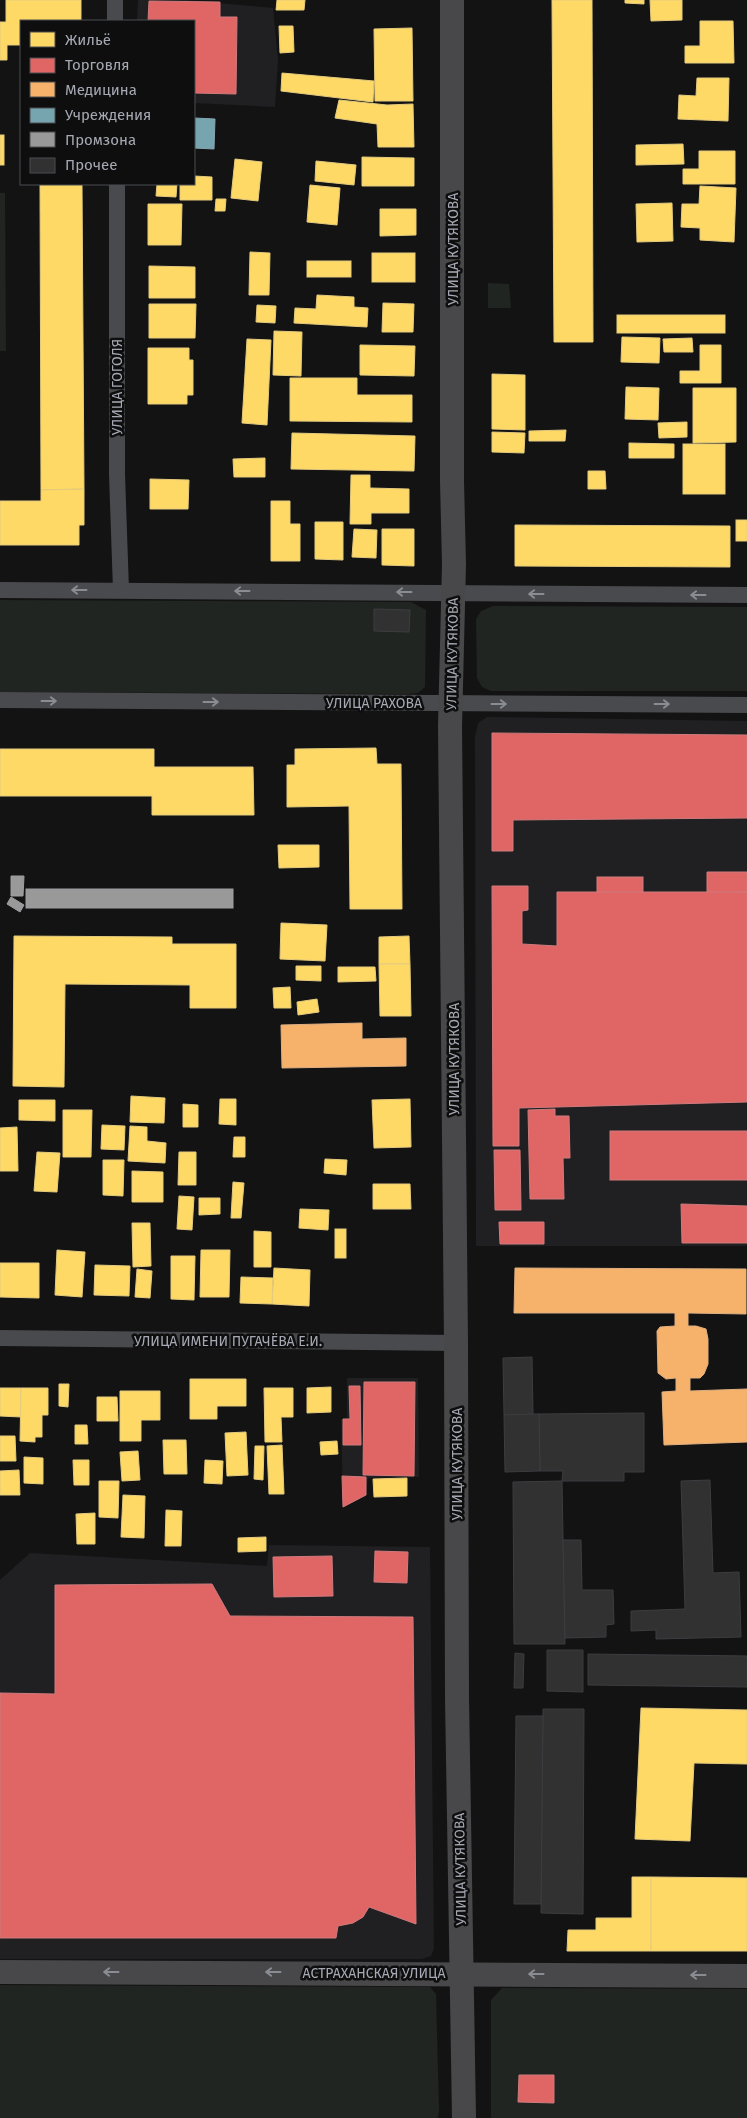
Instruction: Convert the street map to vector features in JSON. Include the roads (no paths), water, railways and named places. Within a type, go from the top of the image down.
[{"type":"street","points":[[115,0],[115,20]]},
{"type":"street","name":"УЛИЦА КУТЯКОВА","points":[[452,0],[453,592],[450,703],[458,1698],[464,2118]]},
{"type":"street","name":"УЛИЦА ГОГОЛЯ","points":[[117,185],[117,464],[121,590]]},
{"type":"street","points":[[0,590],[453,592],[747,596]]},
{"type":"street","name":"УЛИЦА РАХОВА","points":[[0,700],[747,704]]},
{"type":"street","name":"УЛИЦА ИМЕНИ ПУГАЧЁВА Е.И.","points":[[0,1338],[456,1343]]},
{"type":"street","name":"АСТРАХАНСКАЯ УЛИЦА","points":[[0,1972],[747,1976]]}]
